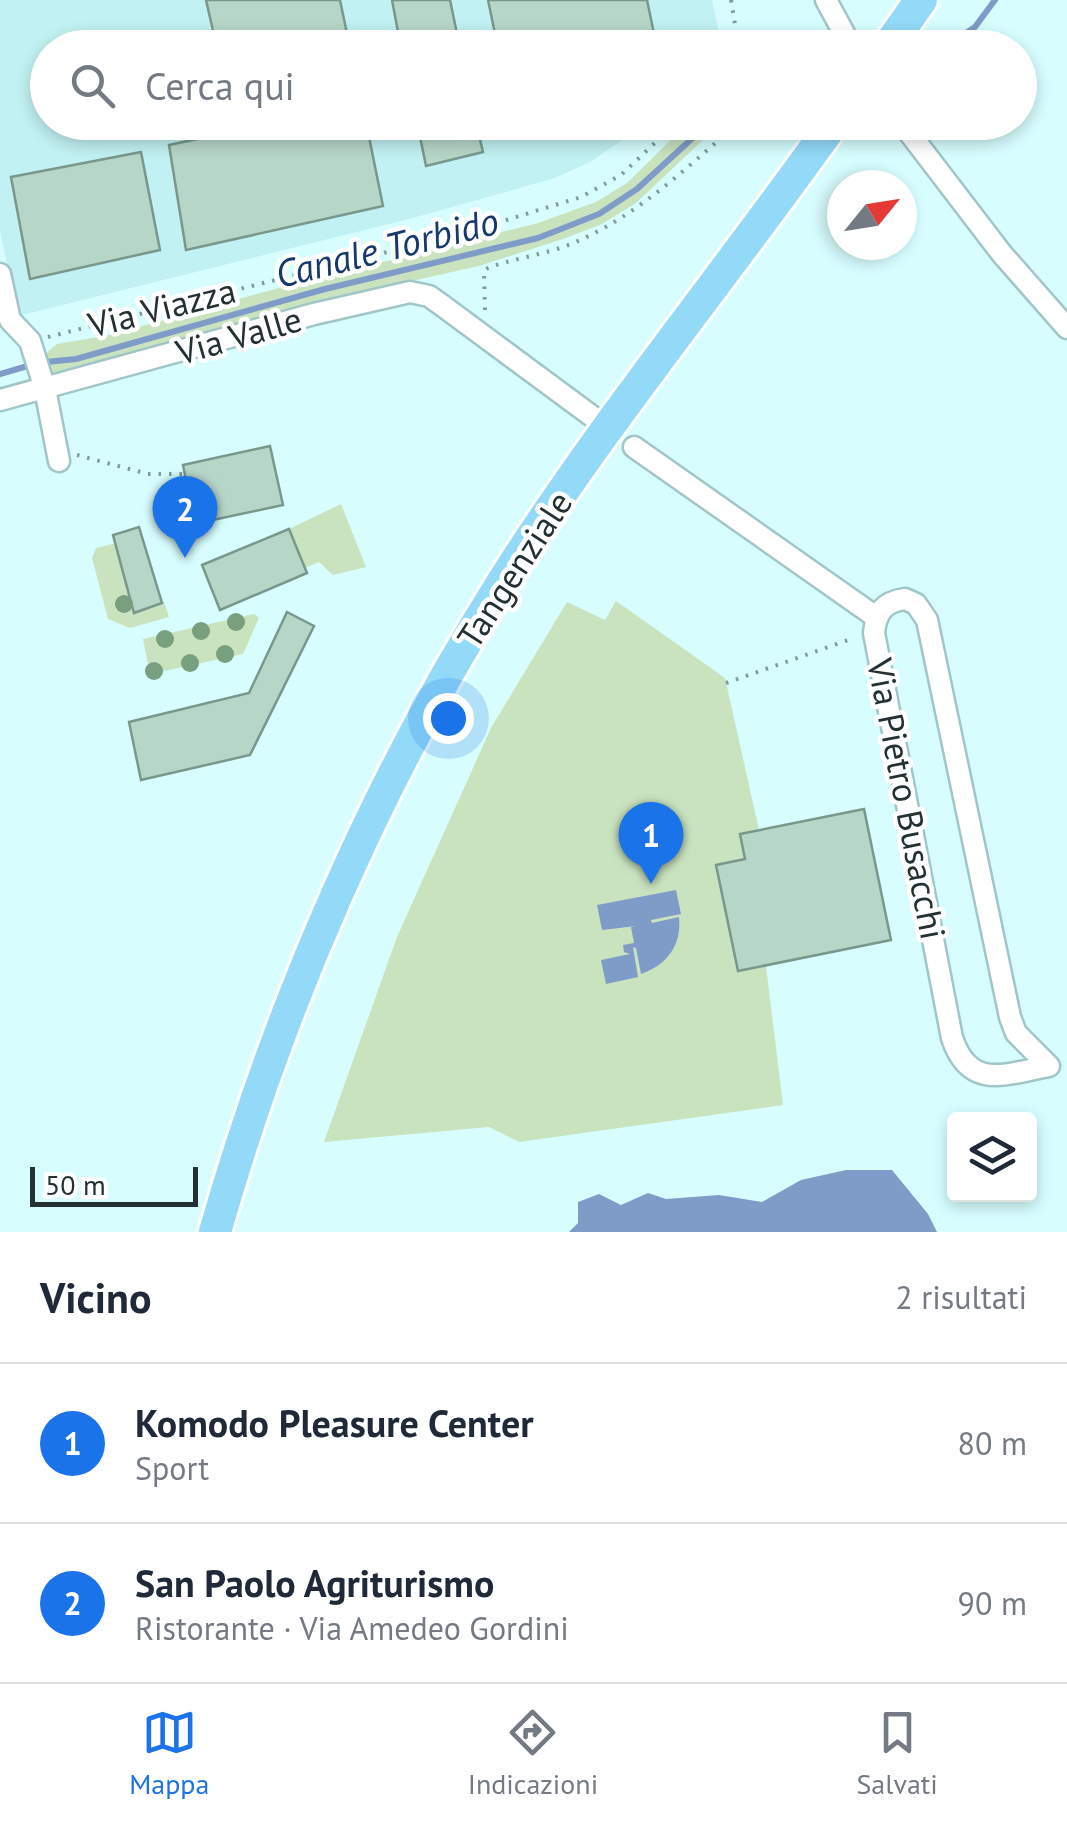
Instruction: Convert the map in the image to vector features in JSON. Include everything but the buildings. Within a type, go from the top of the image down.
[{"type":"main road","points":[[900,30],[921,0]]},
{"type":"main road","name":"Tangenziale","points":[[215,1232],[244,1128],[310,956],[442,685],[503,582],[638,384],[821,140]]},
{"type":"street","points":[[826,0],[842,30]]},
{"type":"street","points":[[915,140],[1002,254],[1067,328]]},
{"type":"street","points":[[0,274],[10,320],[30,342],[64,457]]},
{"type":"street","name":"Via Valle","points":[[0,400],[314,314],[410,292],[429,296],[593,417]]},
{"type":"street","points":[[634,447],[875,625]]},
{"type":"street","name":"Via Pietro Busacchi","points":[[905,599],[916,604],[927,620],[1010,1017],[1016,1033],[1058,1065],[982,1075],[966,1067],[958,1056],[875,625],[882,608],[893,601],[905,599]]},
{"type":"path","points":[[731,0],[735,30]]},
{"type":"path","name":"Via Viazza","points":[[30,342],[471,231],[581,198],[620,175],[657,140]]},
{"type":"path","points":[[477,331],[484,271],[599,232],[638,210],[719,140]]},
{"type":"path","points":[[64,457],[148,474],[184,474]]},
{"type":"path","points":[[726,683],[875,625]]},
{"type":"shaded area","points":[[0,0],[712,0],[718,30],[30,30],[30,140],[622,140],[592,161],[555,178],[409,219],[18,316],[0,231]]},
{"type":"shaded area","points":[[676,890],[681,914],[651,920],[652,923],[679,917],[678,936],[671,953],[641,974],[633,947],[638,977],[606,984],[601,960],[630,954],[624,952],[623,945],[634,943],[631,927],[636,926],[602,930],[597,905]]},
{"type":"shaded area","points":[[846,1170],[892,1170],[928,1214],[937,1232],[569,1232],[578,1223],[578,1202],[599,1194],[621,1205],[648,1193],[666,1199],[719,1195],[762,1202],[801,1180]]},
{"type":"green space","points":[[671,140],[703,140],[636,203],[602,224],[563,239],[479,266],[317,302],[199,339],[56,374],[48,371],[44,355],[57,344],[110,335],[538,223],[596,202],[627,183]]},
{"type":"green space","points":[[341,504],[366,567],[333,575],[319,562],[305,568],[289,529]]},
{"type":"green space","points":[[116,543],[135,612],[164,602],[169,617],[130,628],[108,619],[92,558],[96,548]]},
{"type":"green space","points":[[616,601],[725,678],[759,830],[864,809],[891,940],[766,966],[783,1105],[519,1142],[489,1127],[324,1142],[397,937],[491,728],[567,602],[605,620]]},
{"type":"green space","points":[[254,614],[259,618],[243,654],[150,674],[143,639]]},
{"type":"waterway","name":"Canale Torbido","points":[[970,30],[995,0]]},
{"type":"waterway","name":"Canale Torbido","points":[[46,362],[76,359],[325,289],[538,238],[599,214],[637,189],[690,140]]},
{"type":"waterway","name":"Canale Torbido","points":[[0,374],[31,365]]},
{"type":"place","name":"San Paolo Agriturismo","points":[[185,558]]},
{"type":"place","name":"Komodo Pleasure Center","points":[[651,884]]}]
